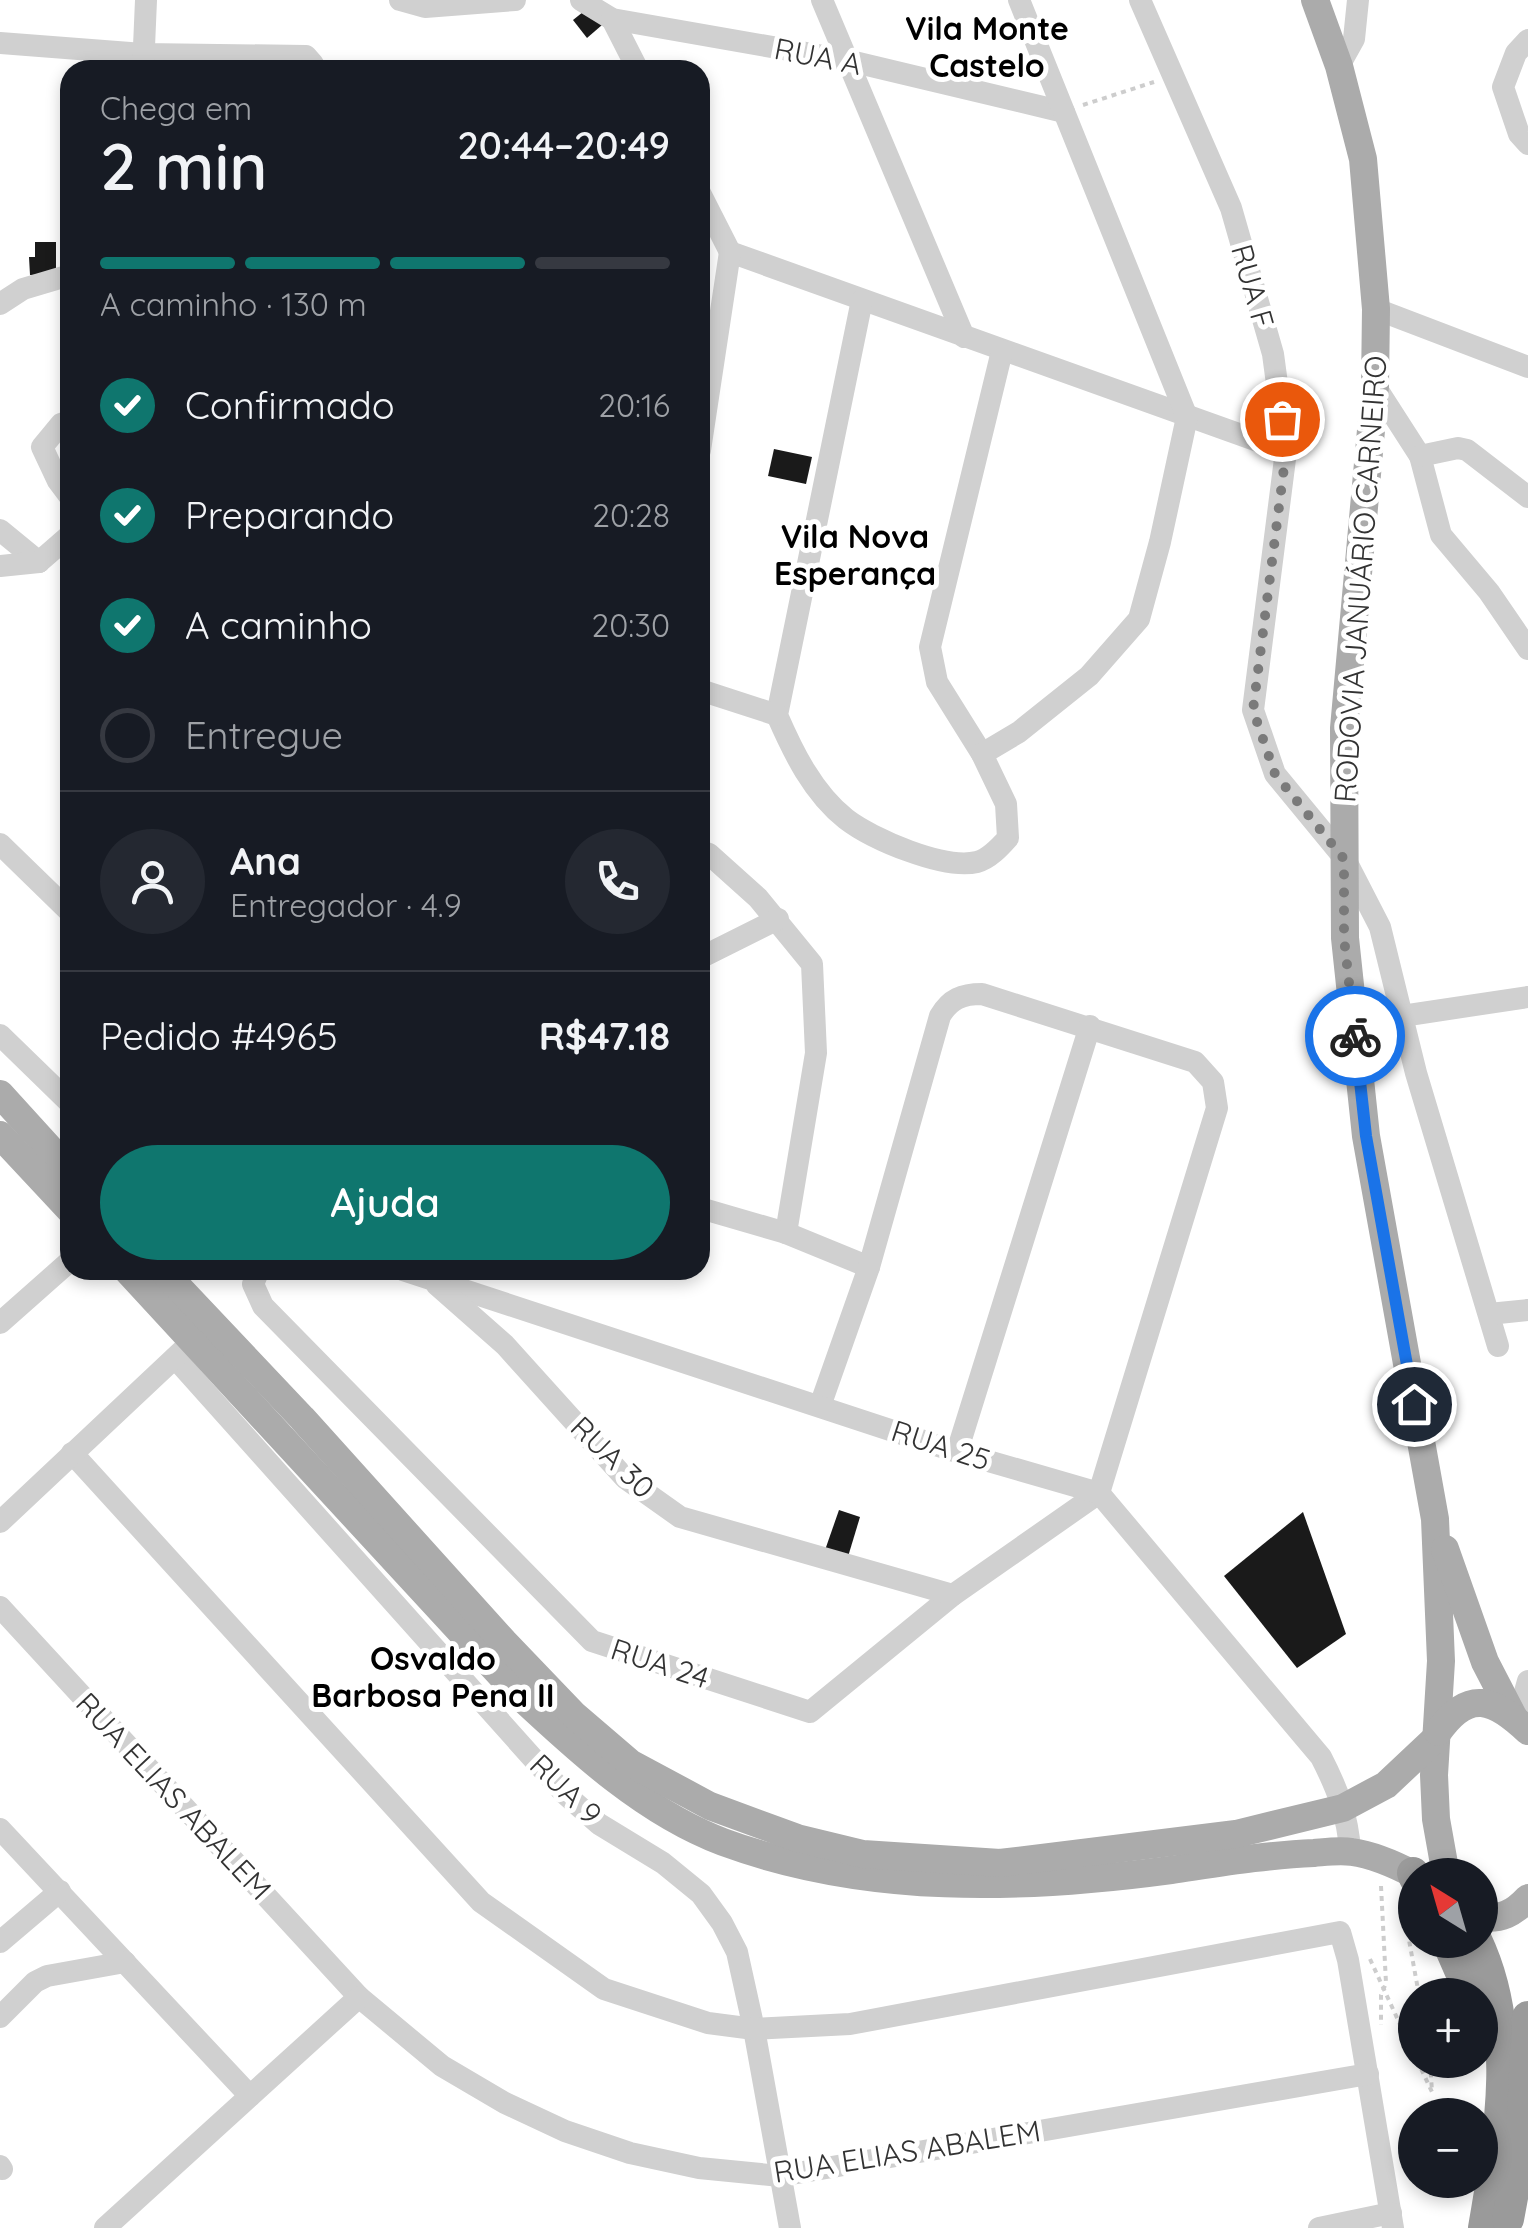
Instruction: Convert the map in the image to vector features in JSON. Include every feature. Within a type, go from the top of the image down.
[{"type":"highway","points":[[1482,1958],[1494,1990],[1502,2037],[1500,2136],[1484,2228]]},
{"type":"highway","points":[[1510,2221],[1521,2149],[1528,2016]]},
{"type":"highway","points":[[1498,2075],[1501,2084]]},
{"type":"main road","name":"RODOVIA JANUÁRIO CARNEIRO","points":[[1316,0],[1339,66],[1362,159],[1376,309],[1375,386],[1344,728],[1344,938],[1366,1136],[1435,1519],[1441,1661],[1436,1819],[1443,1858]]},
{"type":"main road","points":[[0,1094],[60,1160]]},
{"type":"main road","points":[[0,1135],[60,1199]]},
{"type":"main road","points":[[134,1280],[184,1349],[522,1698],[592,1762],[667,1812],[721,1841],[807,1866],[874,1879],[944,1885],[1074,1880],[1281,1854],[1350,1851],[1398,1869]]},
{"type":"main road","points":[[171,1280],[574,1715],[630,1763],[710,1806],[798,1838],[863,1854],[1000,1863],[1236,1834],[1343,1808],[1386,1784],[1437,1735],[1448,1716],[1465,1704],[1486,1702],[1522,1729]]},
{"type":"main road","name":"RODOVIA JANUÁRIO CARNEIRO","points":[[1435,1519],[1485,1662],[1522,1729]]},
{"type":"main road","points":[[1498,1918],[1515,1912],[1528,1898]]},
{"type":"street","points":[[143,60],[146,0]]},
{"type":"street","points":[[400,0],[410,6],[425,7],[515,0]]},
{"type":"street","name":"RUA A","points":[[580,0],[612,19],[846,60],[1064,112]]},
{"type":"street","points":[[822,0],[964,337]]},
{"type":"street","points":[[982,754],[1019,732],[1089,676],[1139,618],[1187,417],[1019,0]]},
{"type":"street","name":"RUA F","points":[[1140,0],[1231,208],[1274,354],[1286,452],[1253,710],[1275,774],[1344,859],[1380,928],[1498,1346]]},
{"type":"street","points":[[1339,66],[1354,39],[1358,0]]},
{"type":"street","points":[[612,19],[633,60]]},
{"type":"street","points":[[1528,40],[1516,53],[1503,87],[1519,134],[1528,144]]},
{"type":"street","points":[[0,43],[128,60]]},
{"type":"street","points":[[710,213],[730,252],[710,364]]},
{"type":"street","points":[[730,252],[1286,452]]},
{"type":"street","points":[[0,304],[22,290],[60,279]]},
{"type":"street","points":[[0,324],[24,298],[60,280]]},
{"type":"street","points":[[862,300],[777,715],[816,787],[846,819],[897,848],[940,860],[977,862],[1008,838],[1006,804],[982,754],[937,682],[930,647],[1002,351]]},
{"type":"street","points":[[1376,309],[1528,368]]},
{"type":"street","points":[[1375,386],[1420,456],[1441,535],[1489,592],[1528,649]]},
{"type":"street","points":[[60,424],[42,447],[60,484]]},
{"type":"street","points":[[1420,456],[1458,448],[1467,450],[1528,497]]},
{"type":"street","points":[[0,530],[39,562]]},
{"type":"street","points":[[0,566],[39,562],[60,544]]},
{"type":"street","points":[[710,693],[777,715]]},
{"type":"street","points":[[0,844],[60,902]]},
{"type":"street","points":[[710,855],[778,919],[812,964],[816,1052],[786,1234]]},
{"type":"street","points":[[710,953],[778,919]]},
{"type":"street","points":[[820,1406],[868,1266],[940,1016],[956,998],[982,994],[1196,1062],[1213,1082],[1217,1108],[1099,1493],[1321,1757],[1339,1792],[1350,1851]]},
{"type":"street","points":[[1402,1016],[1528,997]]},
{"type":"street","points":[[957,1452],[1090,1026]]},
{"type":"street","points":[[0,1035],[60,1093]]},
{"type":"street","points":[[710,1211],[786,1234],[868,1266]]},
{"type":"street","points":[[0,1323],[60,1270]]},
{"type":"street","name":"RUA 24","points":[[255,1280],[263,1306],[592,1642],[810,1712],[954,1595],[1099,1493]]},
{"type":"street","name":"RUA 30","points":[[432,1280],[505,1345],[625,1478],[680,1517],[954,1595]]},
{"type":"street","name":"RUA 25","points":[[434,1280],[957,1452],[1099,1493]]},
{"type":"street","points":[[1489,1314],[1528,1310]]},
{"type":"street","points":[[0,1522],[184,1349]]},
{"type":"street","name":"RUA 9","points":[[184,1349],[564,1794],[598,1824],[663,1864],[702,1894],[737,1952],[790,2228]]},
{"type":"street","points":[[72,1453],[481,1902],[604,1989],[672,2014],[754,2030],[850,2024],[1340,1932],[1392,2221],[1320,2228]]},
{"type":"street","name":"RUA ELIAS ABALEM","points":[[0,1607],[359,1997],[442,2066],[505,2103],[565,2131],[630,2153],[699,2168],[780,2176],[1368,2074]]},
{"type":"street","points":[[1522,1729],[1528,1681]]},
{"type":"street","points":[[0,1828],[250,2096]]},
{"type":"street","points":[[0,1942],[60,1891]]},
{"type":"street","points":[[0,2017],[35,1982],[47,1976],[125,1962]]},
{"type":"street","points":[[111,2227],[359,1997]]},
{"type":"path","points":[[1064,112],[1172,76]]},
{"type":"path","points":[[1382,2028],[1386,1983],[1381,1881],[1398,1875]]},
{"type":"path","points":[[1369,1957],[1398,2020]]},
{"type":"path","points":[[1425,2078],[1432,2092],[1431,2078]]},
{"type":"building","points":[[588,8],[602,25],[587,38],[573,20]]},
{"type":"building","points":[[35,242],[56,242],[56,274],[30,275],[29,257],[35,257]]},
{"type":"building","points":[[774,449],[812,457],[806,484],[768,476]]},
{"type":"building","points":[[839,1510],[860,1517],[847,1560],[824,1553]]},
{"type":"building","points":[[1303,1512],[1346,1634],[1297,1668],[1224,1576]]},
{"type":"way so far","points":[[1282,419],[1286,452],[1253,710],[1275,774],[1344,859],[1344,938],[1355,1036]]},
{"type":"district","name":"Vila Monte Castelo","points":[[987,46]]},
{"type":"district","name":"Vila Nova Esperança","points":[[855,554]]},
{"type":"district","name":"Osvaldo Barbosa Pena II","points":[[433,1676]]},
{"type":"route","points":[[1355,1036],[1366,1136],[1414,1404]]}]
